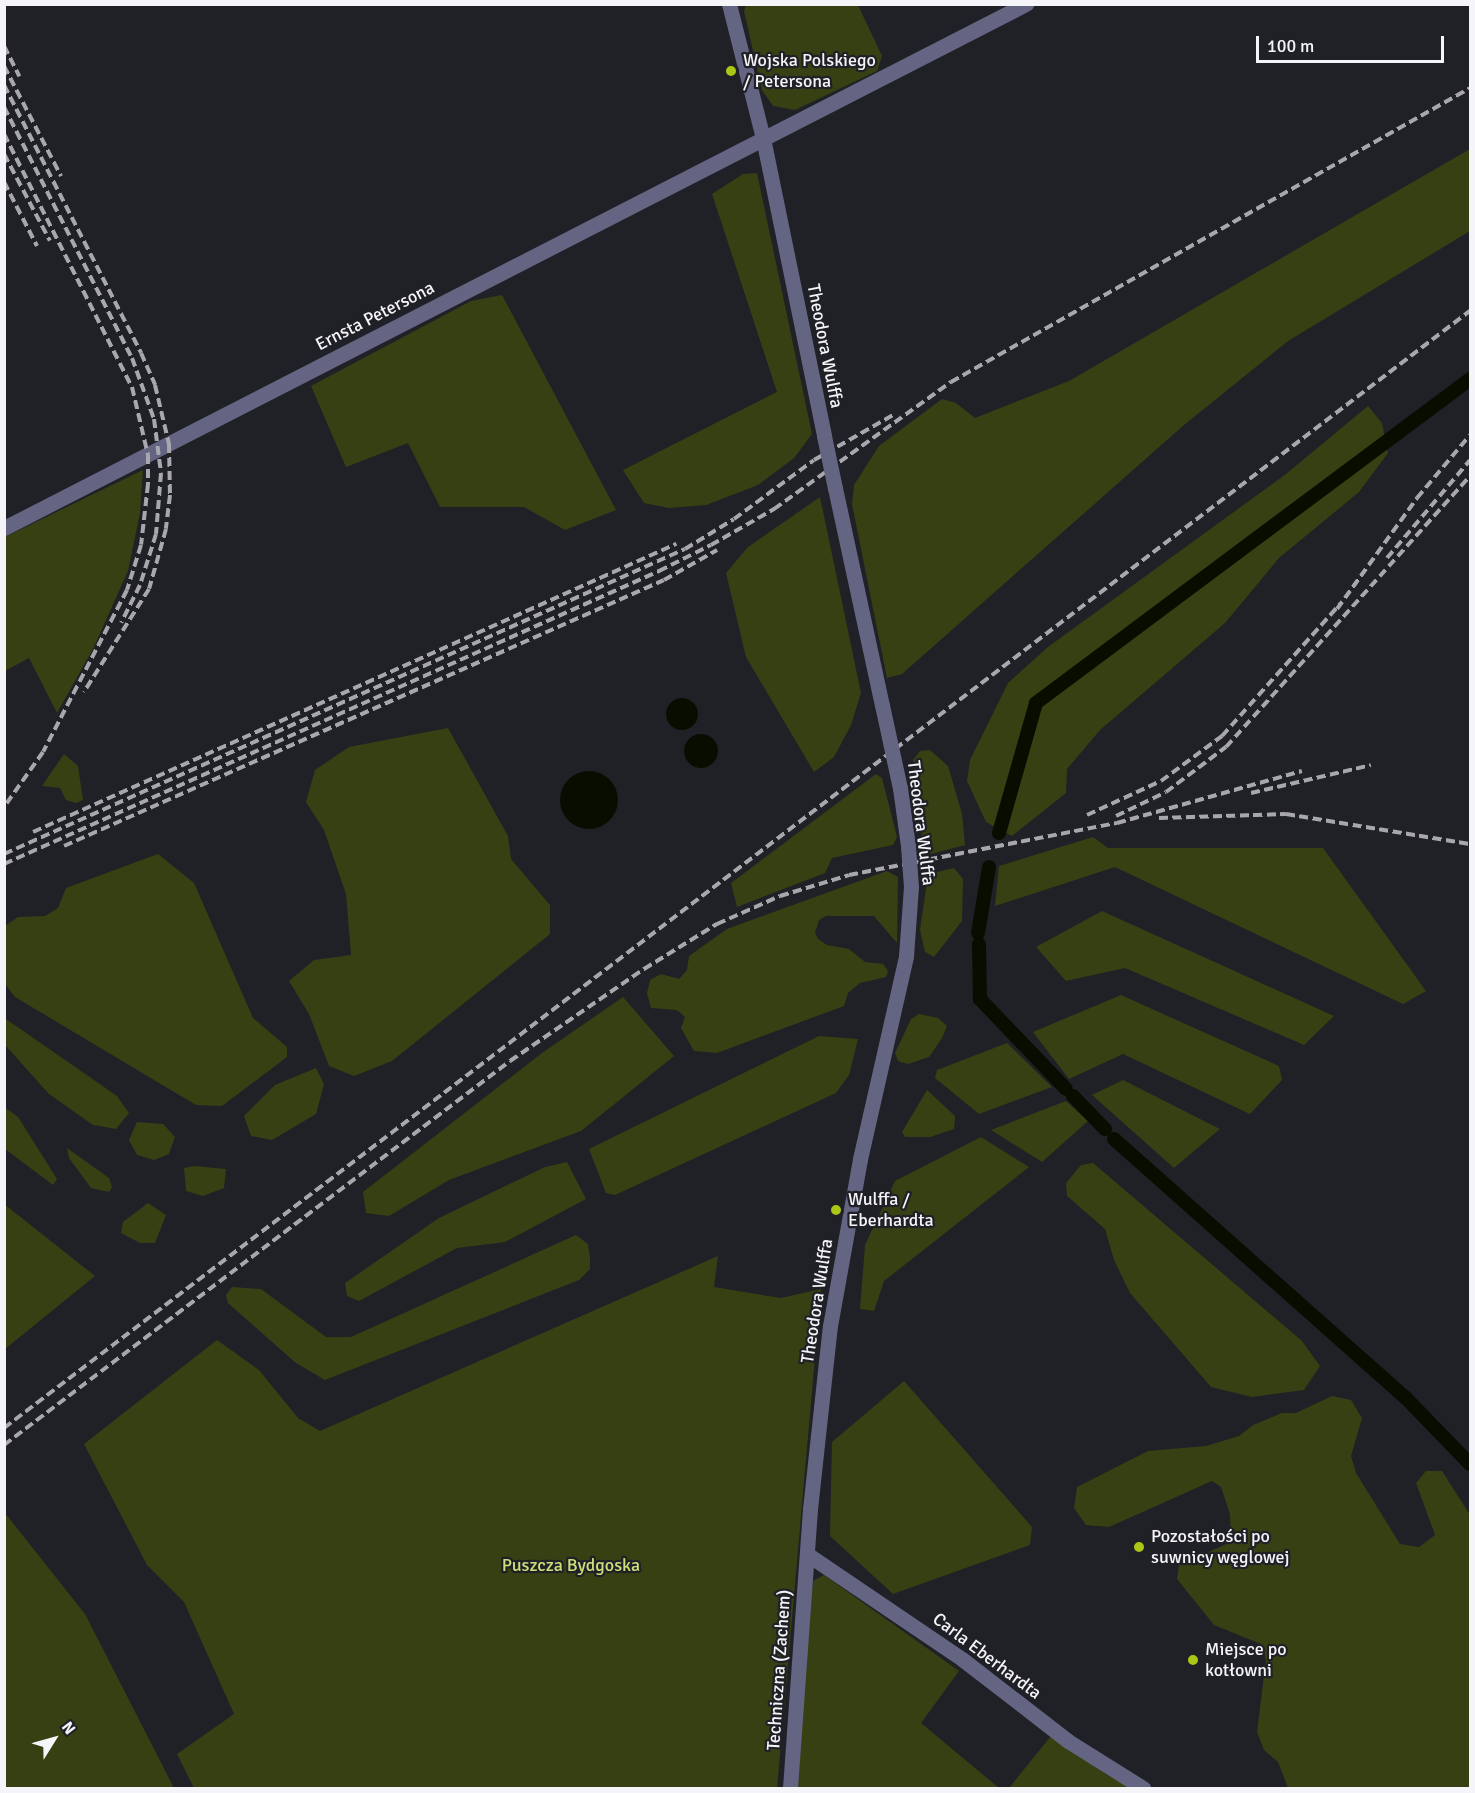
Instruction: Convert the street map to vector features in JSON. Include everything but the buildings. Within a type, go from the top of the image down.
[{"type":"street","name":"Theodora Wulffa","points":[[729,4],[764,138],[824,436],[900,788],[911,887],[906,956],[860,1158],[830,1326],[807,1554]]},
{"type":"street","name":"Ernsta Petersona","points":[[4,528],[1026,4]]},
{"type":"street","name":"Techniczna (Zachem)","points":[[790,1788],[807,1554]]},
{"type":"street","name":"Carla Eberhardta","points":[[807,1554],[962,1659],[1068,1741],[1143,1788]]},
{"type":"green space","points":[[746,5],[858,5],[882,56],[877,71],[795,110],[773,106],[762,90],[744,11]]},
{"type":"green space","points":[[1470,149],[1470,231],[1288,341],[1184,425],[902,674],[887,678],[852,504],[854,485],[879,446],[942,399],[956,403],[975,418],[1069,381]]},
{"type":"green space","points":[[757,173],[812,434],[794,458],[758,485],[706,505],[669,508],[644,503],[623,470],[777,392],[712,194],[743,174]]},
{"type":"green space","points":[[502,295],[616,510],[565,530],[524,507],[440,507],[408,443],[346,467],[311,386],[471,301]]},
{"type":"green space","points":[[1368,406],[1382,423],[1388,453],[1359,492],[1279,558],[1225,623],[1100,730],[1067,769],[1066,793],[1012,836],[986,822],[967,781],[970,760],[1008,683],[1048,647],[1286,474]]},
{"type":"green space","points":[[143,470],[140,513],[128,571],[93,649],[57,713],[29,658],[5,671],[5,537]]},
{"type":"green space","points":[[820,497],[861,693],[851,725],[834,757],[814,772],[746,657],[726,573],[748,547]]},
{"type":"green space","points":[[448,728],[508,836],[511,859],[550,905],[550,934],[392,1061],[354,1076],[329,1066],[309,1014],[289,981],[314,960],[351,955],[346,894],[324,830],[306,802],[315,770],[349,747]]},
{"type":"green space","points":[[930,750],[948,766],[962,814],[965,845],[931,854],[920,831],[913,760],[920,751]]},
{"type":"green space","points":[[64,754],[78,766],[83,800],[76,803],[66,800],[60,788],[42,786]]},
{"type":"green space","points":[[876,774],[882,778],[897,837],[893,845],[832,858],[825,873],[737,907],[731,883]]},
{"type":"green space","points":[[1093,837],[1108,848],[1323,848],[1426,991],[1403,1004],[1115,867],[995,906],[999,866]]},
{"type":"green space","points":[[158,854],[194,883],[253,1018],[287,1047],[287,1057],[222,1106],[196,1105],[15,997],[5,984],[5,926],[18,917],[45,916],[58,908],[66,888]]},
{"type":"green space","points":[[954,868],[963,879],[962,921],[934,957],[925,952],[920,930],[927,882],[937,872]]},
{"type":"green space","points":[[887,871],[898,877],[897,943],[874,916],[826,916],[819,920],[815,933],[818,939],[827,945],[849,949],[865,962],[883,964],[888,971],[886,977],[860,983],[848,993],[844,1006],[717,1053],[694,1051],[681,1028],[685,1017],[677,1010],[651,1008],[647,993],[650,980],[661,974],[679,979],[687,970],[689,956],[727,929]]},
{"type":"green space","points":[[1102,911],[1334,1016],[1304,1045],[1125,968],[1066,981],[1036,947]]},
{"type":"green space","points":[[1121,995],[1279,1066],[1282,1080],[1250,1114],[1123,1054],[1069,1079],[1033,1032]]},
{"type":"green space","points":[[623,997],[674,1056],[581,1131],[449,1180],[389,1216],[366,1213],[363,1192],[542,1053]]},
{"type":"green space","points":[[919,1014],[938,1018],[947,1026],[942,1038],[929,1057],[908,1064],[898,1061],[895,1053],[911,1019]]},
{"type":"green space","points":[[6,1019],[117,1096],[129,1113],[116,1129],[93,1125],[49,1094],[5,1045]]},
{"type":"green space","points":[[819,1036],[858,1039],[849,1075],[836,1093],[615,1195],[606,1193],[589,1149]]},
{"type":"green space","points":[[1007,1043],[1052,1087],[979,1114],[935,1078],[937,1070]]},
{"type":"green space","points":[[316,1068],[324,1084],[316,1114],[272,1140],[251,1136],[244,1116],[275,1085]]},
{"type":"green space","points":[[1123,1080],[1220,1129],[1174,1168],[1092,1095]]},
{"type":"green space","points":[[927,1090],[955,1116],[954,1129],[930,1137],[905,1137],[902,1132]]},
{"type":"green space","points":[[1066,1101],[1088,1121],[1042,1162],[991,1130]]},
{"type":"green space","points":[[4,1107],[18,1117],[57,1179],[53,1185],[5,1149]]},
{"type":"green space","points":[[137,1122],[163,1124],[175,1137],[169,1154],[154,1160],[137,1155],[129,1140]]},
{"type":"green space","points":[[981,1137],[1029,1167],[884,1281],[874,1311],[860,1309],[865,1245],[895,1181]]},
{"type":"green space","points":[[67,1148],[109,1178],[112,1187],[109,1192],[91,1188],[69,1158]]},
{"type":"green space","points":[[567,1162],[586,1199],[505,1242],[457,1248],[359,1301],[347,1296],[345,1283],[439,1218],[545,1167]]},
{"type":"green space","points":[[1093,1163],[1302,1341],[1320,1366],[1304,1390],[1252,1397],[1211,1387],[1130,1293],[1114,1260],[1105,1229],[1067,1196],[1066,1183],[1081,1165]]},
{"type":"green space","points":[[194,1166],[226,1169],[224,1188],[203,1196],[186,1191],[184,1168]]},
{"type":"green space","points":[[148,1203],[166,1215],[155,1243],[140,1243],[121,1233],[123,1222]]},
{"type":"green space","points":[[4,1204],[95,1276],[5,1349],[4,1349]]},
{"type":"green space","points":[[576,1235],[588,1244],[590,1258],[590,1269],[579,1280],[325,1380],[296,1363],[228,1303],[226,1295],[232,1287],[261,1289],[326,1337],[351,1337]]},
{"type":"green space","name":"Puszcza Bydgoska","points":[[718,1256],[714,1287],[781,1298],[821,1289],[777,1788],[194,1788],[177,1754],[234,1714],[184,1602],[147,1565],[84,1444],[217,1340],[259,1370],[298,1418],[320,1431]]},
{"type":"green space","points":[[904,1381],[1032,1527],[1030,1545],[893,1594],[830,1536],[832,1442]]},
{"type":"green space","points":[[1332,1396],[1351,1400],[1362,1418],[1351,1456],[1356,1473],[1400,1544],[1419,1547],[1435,1535],[1416,1483],[1426,1471],[1442,1471],[1470,1515],[1470,1788],[1288,1788],[1278,1762],[1264,1750],[1257,1732],[1266,1660],[1261,1644],[1214,1625],[1177,1579],[1179,1565],[1231,1542],[1230,1514],[1221,1487],[1212,1481],[1109,1527],[1086,1525],[1074,1508],[1077,1487],[1148,1451],[1206,1446],[1239,1436],[1253,1425],[1282,1413],[1296,1413]]},
{"type":"green space","points":[[5,1513],[85,1614],[174,1788],[5,1788]]},
{"type":"green space","points":[[824,1575],[959,1671],[921,1723],[999,1788],[793,1788],[813,1581]]},
{"type":"green space","points":[[1051,1736],[1107,1775],[1133,1788],[1009,1788]]},
{"type":"shaded area","points":[[682,698],[693,703],[698,714],[693,725],[682,730],[671,725],[666,714],[671,703]]},
{"type":"shaded area","points":[[701,734],[713,739],[718,751],[713,763],[701,768],[689,763],[684,751],[689,739]]},
{"type":"shaded area","points":[[589,771],[600,773],[613,784],[618,800],[616,811],[605,824],[589,829],[578,827],[565,816],[560,800],[562,789],[573,776]]},
{"type":"waterway","points":[[999,833],[1036,703],[1470,379]]},
{"type":"waterway","points":[[978,933],[989,867]]},
{"type":"waterway","points":[[979,944],[980,999],[1066,1089]]},
{"type":"waterway","points":[[1073,1096],[1105,1129]]},
{"type":"waterway","points":[[1114,1139],[1405,1397],[1470,1464]]},
{"type":"railway","points":[[4,46],[19,76]]},
{"type":"railway","points":[[4,66],[61,176]]},
{"type":"railway","points":[[4,85],[141,353],[155,385],[169,444],[170,495],[166,529],[149,589],[84,692]]},
{"type":"railway","points":[[4,864],[659,571],[711,545],[774,509],[951,382],[1470,88]]},
{"type":"railway","points":[[4,107],[132,358],[154,419],[161,473],[156,534],[140,585],[121,623]]},
{"type":"railway","points":[[4,134],[132,387],[148,455],[148,484],[141,545],[127,590],[43,752],[4,807]]},
{"type":"railway","points":[[4,154],[50,241]]},
{"type":"railway","points":[[4,182],[37,246]]},
{"type":"railway","points":[[4,1428],[1470,311]]},
{"type":"railway","points":[[4,854],[685,549],[734,519],[814,460],[893,415]]},
{"type":"railway","points":[[1337,609],[1417,498],[1470,435]]},
{"type":"railway","points":[[1387,558],[1470,460]]},
{"type":"railway","points":[[1116,816],[1166,792],[1226,747],[1470,476]]},
{"type":"railway","points":[[33,832],[676,544]]},
{"type":"railway","points":[[64,846],[664,580],[717,550]]},
{"type":"railway","points":[[1087,815],[1161,781],[1222,736],[1341,603]]},
{"type":"railway","points":[[1251,793],[1371,765]]},
{"type":"railway","points":[[4,1445],[510,1061],[644,969],[717,924],[780,896],[849,875],[1117,823],[1302,771]]},
{"type":"railway","points":[[1159,818],[1286,814],[1470,844]]},
{"type":"place","name":"Wojska Polskiego / Petersona","points":[[731,71]]},
{"type":"place","name":"Wulffa / Eberhardta","points":[[836,1210]]},
{"type":"place","name":"Pozostałości po suwnicy węglowej","points":[[1139,1547]]},
{"type":"place","name":"Miejsce po kotłowni","points":[[1193,1660]]}]
